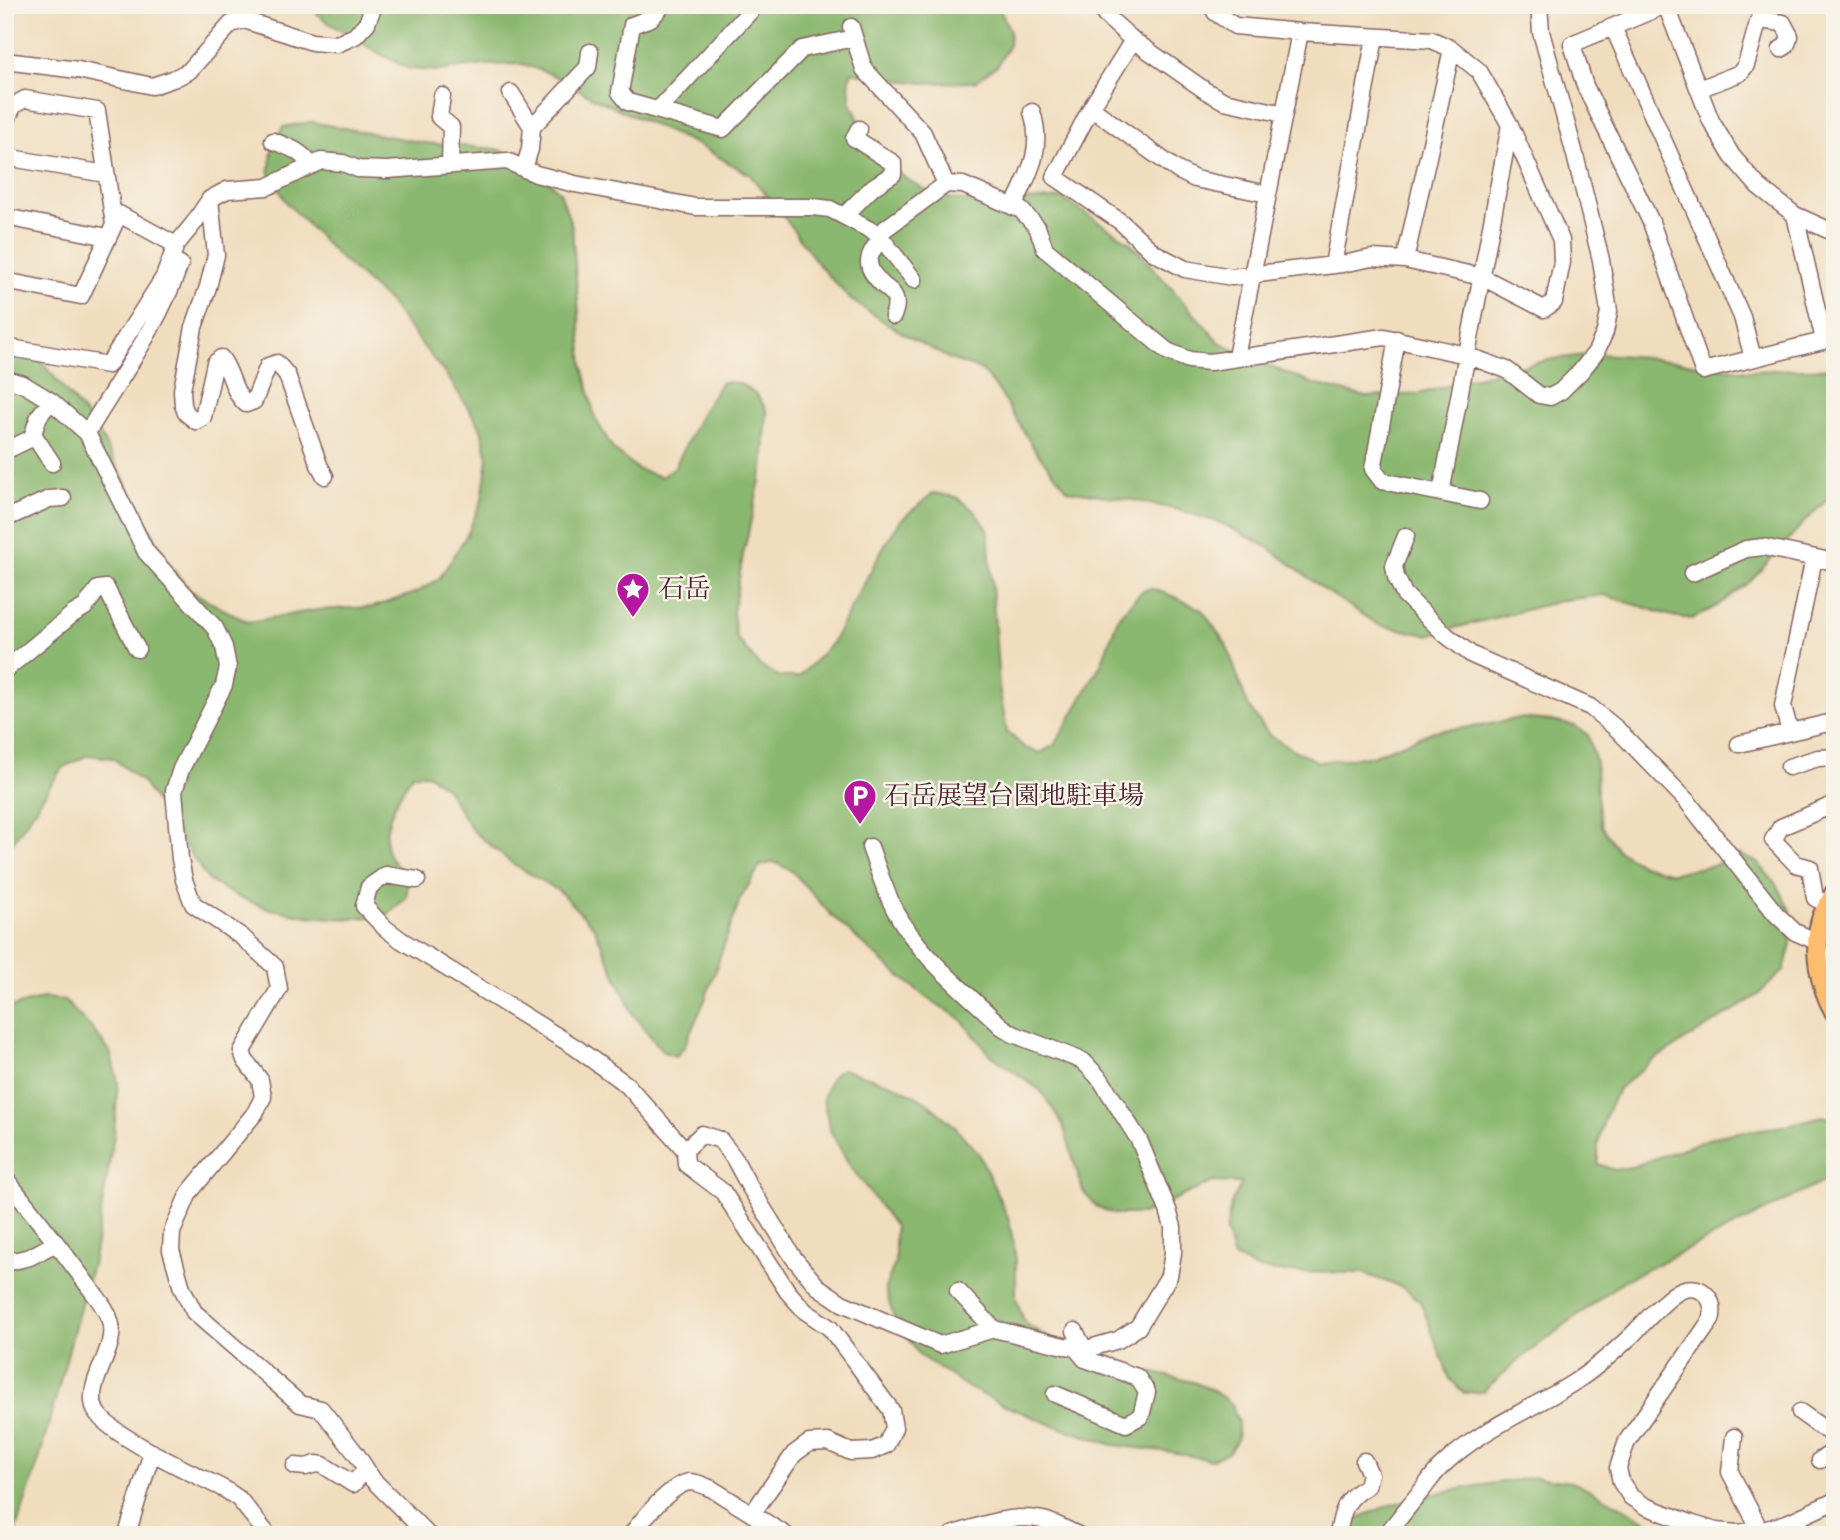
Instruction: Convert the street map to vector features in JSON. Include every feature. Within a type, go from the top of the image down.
[{"type":"main road","points":[[1832,899],[1822,918],[1818,946],[1821,975],[1835,1012]]},
{"type":"street","points":[[5,61],[78,70],[152,86],[188,71],[231,23],[244,20],[312,43],[337,44],[355,36],[367,23],[374,5]]},
{"type":"street","points":[[663,5],[652,18],[632,25],[620,92],[628,102],[723,129],[802,49],[852,33],[864,69],[923,133],[946,184]]},
{"type":"street","points":[[658,110],[755,5]]},
{"type":"street","points":[[1099,5],[1105,15],[1133,40],[1206,91],[1224,101],[1284,114]]},
{"type":"street","points":[[1133,40],[1091,108],[1055,177],[1121,222],[1153,252],[1185,269],[1233,277],[1373,258],[1405,260],[1482,277],[1544,309],[1554,302],[1562,262],[1561,240],[1510,125],[1479,71],[1452,49],[1432,40],[1300,33],[1235,26],[1216,13],[1211,5]]},
{"type":"street","points":[[893,316],[896,301],[893,293],[870,270],[868,259],[872,249],[880,236],[946,184],[962,185],[1021,210],[1037,227],[1045,249],[1167,351],[1189,360],[1210,362],[1384,337],[1466,355],[1507,370],[1539,395],[1550,397],[1561,391],[1596,352],[1605,332],[1609,312],[1601,260],[1541,32],[1539,5]]},
{"type":"street","points":[[1796,215],[1829,339],[1703,371],[1651,222],[1586,86],[1572,44],[1665,5],[1712,121],[1732,156],[1758,186],[1796,215],[1835,233]]},
{"type":"street","points":[[1699,89],[1740,73],[1746,65],[1745,45],[1761,13],[1783,23],[1790,36],[1786,46],[1781,49]]},
{"type":"street","points":[[1613,27],[1742,317],[1753,358]]},
{"type":"street","points":[[1236,357],[1300,33]]},
{"type":"street","points":[[1333,265],[1376,37]]},
{"type":"street","points":[[1405,260],[1452,49]]},
{"type":"street","points":[[532,127],[588,66],[590,52]]},
{"type":"street","points":[[511,93],[532,127],[530,149],[524,169]]},
{"type":"street","points":[[442,96],[439,117],[451,127],[450,165]]},
{"type":"street","points":[[5,123],[14,105],[25,99],[97,111],[111,230]]},
{"type":"street","points":[[1091,108],[1186,175],[1268,194]]},
{"type":"street","points":[[1013,206],[1033,164],[1037,145],[1037,127],[1032,112]]},
{"type":"street","points":[[1441,493],[1510,125]]},
{"type":"street","points":[[844,216],[873,187],[893,174],[892,163],[854,138]]},
{"type":"street","points":[[273,141],[297,150],[306,157],[311,166]]},
{"type":"street","points":[[5,157],[106,174]]},
{"type":"street","points":[[5,348],[108,365],[164,277],[176,245],[211,199],[227,190],[267,187],[321,161],[343,163],[358,169],[387,170],[507,161],[536,174],[575,184],[696,207],[830,209],[880,236],[914,280]]},
{"type":"street","points":[[211,199],[216,255],[191,338],[182,390],[186,413],[195,421],[203,417],[215,363],[221,358],[229,368],[238,397],[246,404],[254,401],[268,366],[277,363],[287,375],[325,476]]},
{"type":"street","points":[[5,281],[81,296],[119,214],[176,245]]},
{"type":"street","points":[[5,217],[111,230]]},
{"type":"street","points":[[87,433],[155,323],[171,291],[194,224]]},
{"type":"street","points":[[1397,339],[1373,469],[1382,481],[1480,501]]},
{"type":"street","points":[[5,379],[23,384],[51,401],[87,433],[146,552],[215,628],[224,647],[228,667],[224,685],[181,769],[174,791],[180,859],[193,904],[242,937],[275,967],[279,989],[242,1051],[245,1060],[260,1080],[263,1097],[255,1113],[189,1194],[172,1232],[171,1250],[182,1288],[194,1312],[300,1404],[321,1409],[373,1480],[428,1535]]},
{"type":"street","points":[[51,401],[39,416],[33,434],[52,463]]},
{"type":"street","points":[[5,451],[34,437]]},
{"type":"street","points":[[5,511],[9,517],[49,499],[63,498]]},
{"type":"street","points":[[1406,536],[1394,566],[1396,578],[1404,594],[1446,635],[1472,655],[1590,707],[1617,729],[1686,801],[1776,915],[1795,932],[1818,946],[1835,966]]},
{"type":"street","points":[[1692,573],[1746,549],[1763,547],[1835,562]]},
{"type":"street","points":[[1790,732],[1783,706],[1814,558]]},
{"type":"street","points":[[5,670],[85,607],[97,589],[106,588],[137,649]]},
{"type":"street","points":[[1739,744],[1835,723]]},
{"type":"street","points":[[1789,767],[1818,758],[1835,757]]},
{"type":"street","points":[[1832,899],[1815,898],[1810,868],[1796,864],[1773,839],[1781,827],[1835,804]]},
{"type":"street","points":[[685,1150],[702,1134],[720,1140],[734,1158],[793,1257],[817,1286],[842,1303],[940,1345],[995,1329],[1077,1341],[1090,1348],[1118,1340],[1138,1327],[1150,1309],[1169,1276],[1173,1227],[1139,1140],[1101,1080],[1083,1061],[1013,1034],[928,958],[897,913],[870,847]]},
{"type":"street","points":[[417,880],[386,875],[369,887],[364,906],[401,940],[575,1046],[626,1086],[685,1150],[686,1164],[723,1192],[788,1292],[805,1311],[830,1328],[891,1410],[894,1428],[886,1445],[872,1451],[851,1452],[828,1441],[809,1443],[794,1454],[752,1514]]},
{"type":"street","points":[[5,1178],[104,1307],[111,1322],[112,1335],[94,1387],[92,1403],[98,1413],[105,1422],[152,1452],[239,1499],[268,1535]]},
{"type":"street","points":[[5,1262],[30,1257],[56,1243]]},
{"type":"street","points":[[1386,1535],[1442,1465],[1486,1432],[1571,1384],[1602,1363],[1670,1299],[1682,1290],[1690,1289],[1707,1294],[1714,1311],[1711,1320],[1628,1441],[1618,1468],[1621,1482],[1631,1497],[1645,1506],[1717,1533],[1760,1530],[1787,1523],[1835,1501]]},
{"type":"street","points":[[958,1291],[995,1329]]},
{"type":"street","points":[[1055,1394],[1126,1424],[1141,1416],[1147,1392],[1137,1377],[1085,1359],[1077,1341]]},
{"type":"street","points":[[1800,1412],[1835,1437]]},
{"type":"street","points":[[1734,1437],[1730,1472],[1760,1530]]},
{"type":"street","points":[[1820,1460],[1835,1451]]},
{"type":"street","points":[[129,1535],[152,1452]]},
{"type":"street","points":[[1338,1535],[1341,1516],[1353,1494],[1367,1486],[1370,1474],[1364,1461]]},
{"type":"street","points":[[295,1466],[323,1465],[353,1484],[366,1469]]},
{"type":"street","points":[[631,1535],[649,1511],[676,1488],[688,1482],[712,1489],[782,1534]]},
{"type":"street","points":[[952,1535],[1005,1519],[1027,1518],[1043,1520],[1078,1535]]},
{"type":"green space","points":[[307,5],[998,5],[1010,31],[1009,45],[998,65],[974,82],[925,83],[851,72],[851,103],[866,136],[882,161],[910,181],[935,195],[962,201],[1009,202],[1062,198],[1131,243],[1219,342],[1311,383],[1366,397],[1419,394],[1553,359],[1596,354],[1748,371],[1835,368],[1835,497],[1829,498],[1803,523],[1752,580],[1717,606],[1692,619],[1672,616],[1604,595],[1564,600],[1427,635],[1379,625],[1326,591],[1268,547],[1223,524],[1179,510],[1068,490],[1035,450],[1000,393],[982,370],[950,359],[902,333],[851,300],[819,265],[750,175],[696,144],[596,99],[551,74],[523,64],[483,65],[437,71],[409,69],[327,22]]},
{"type":"green space","points":[[311,122],[425,143],[497,149],[531,164],[560,192],[572,227],[583,366],[595,418],[613,449],[637,469],[661,477],[675,467],[702,412],[722,382],[739,383],[757,395],[767,411],[763,467],[733,612],[736,637],[759,665],[780,677],[799,677],[832,643],[900,521],[933,493],[956,497],[973,510],[988,529],[999,686],[1007,732],[1025,748],[1040,753],[1055,745],[1101,664],[1119,616],[1141,592],[1150,588],[1202,610],[1226,644],[1248,706],[1270,736],[1318,762],[1372,756],[1434,731],[1520,718],[1575,726],[1588,735],[1596,763],[1601,826],[1618,850],[1642,865],[1672,873],[1715,865],[1738,854],[1757,862],[1778,886],[1790,910],[1791,944],[1784,970],[1758,995],[1652,1061],[1618,1089],[1604,1120],[1598,1144],[1598,1164],[1614,1170],[1632,1167],[1714,1137],[1783,1126],[1823,1116],[1835,1120],[1835,1176],[1623,1281],[1525,1355],[1482,1392],[1464,1393],[1450,1379],[1420,1301],[1404,1288],[1362,1273],[1257,1269],[1234,1257],[1226,1232],[1231,1203],[1242,1183],[1213,1182],[1142,1214],[1114,1214],[1097,1207],[1083,1191],[1063,1125],[1041,1091],[991,1055],[961,1019],[926,997],[890,968],[832,916],[792,871],[774,862],[760,866],[740,899],[705,1000],[684,1047],[676,1056],[663,1052],[633,1014],[594,927],[559,891],[513,864],[472,830],[446,788],[428,774],[412,774],[388,823],[388,853],[405,877],[407,887],[406,898],[387,915],[348,919],[308,916],[270,909],[240,898],[209,881],[142,782],[113,758],[88,755],[62,768],[5,854],[5,345],[38,357],[97,429],[171,567],[190,590],[248,622],[317,610],[373,607],[415,593],[439,579],[467,535],[482,500],[488,458],[481,428],[452,383],[388,301],[340,258],[287,203],[269,172],[273,145],[283,127]]},
{"type":"green space","points":[[43,998],[64,1000],[93,1030],[110,1052],[118,1082],[114,1135],[93,1260],[38,1463],[14,1535],[5,1535],[5,1009]]},
{"type":"green space","points":[[842,1069],[894,1085],[925,1101],[953,1125],[979,1154],[1009,1220],[1016,1260],[1016,1298],[1025,1323],[1057,1343],[1102,1361],[1193,1382],[1212,1390],[1232,1404],[1238,1423],[1237,1440],[1228,1453],[1210,1460],[1113,1445],[1055,1426],[1004,1405],[969,1388],[920,1356],[894,1318],[885,1288],[895,1263],[895,1227],[849,1164],[831,1132],[823,1099],[831,1077]]},
{"type":"green space","points":[[1536,1477],[1577,1483],[1670,1535],[1334,1535],[1352,1522],[1401,1502],[1458,1489]]},
{"type":"place","name":"石岳","points":[[633,619]]},
{"type":"place","name":"石岳展望台園地駐車場","points":[[860,826]]}]
